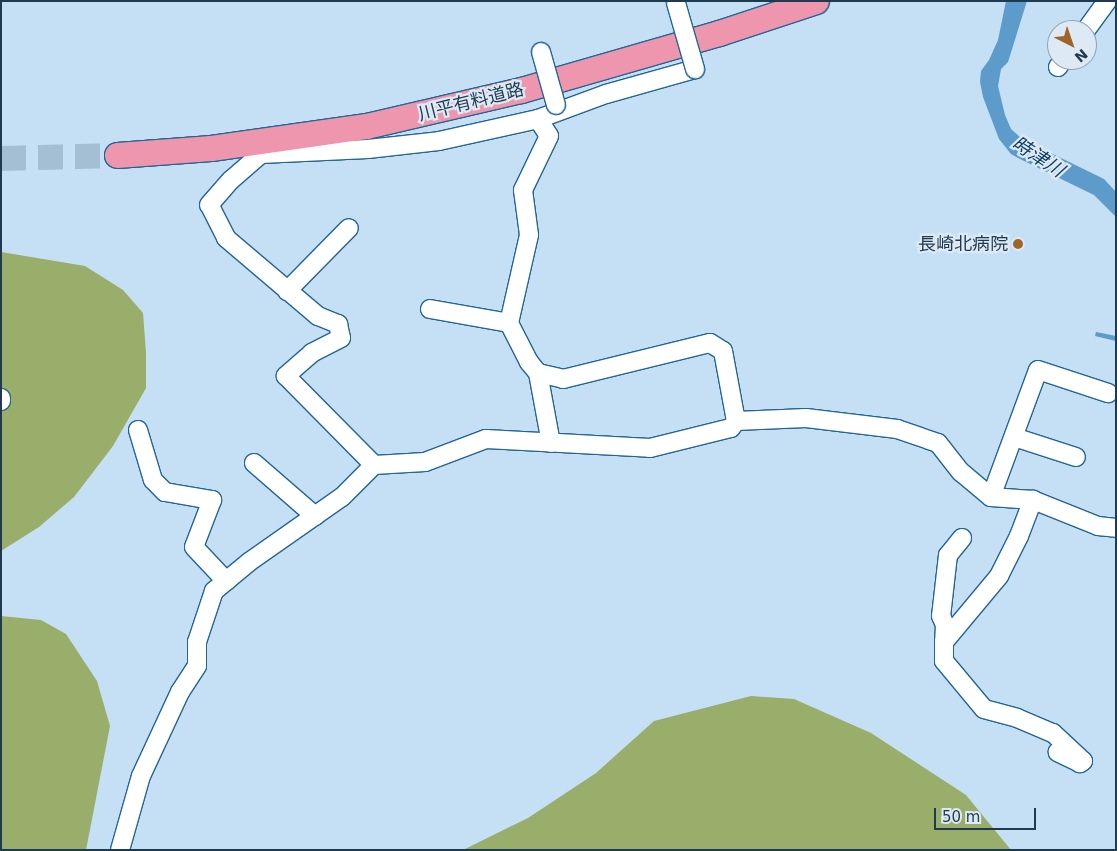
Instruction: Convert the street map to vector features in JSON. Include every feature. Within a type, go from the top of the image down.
[{"type":"highway","name":"川平有料道路","points":[[786,1],[707,27],[528,76],[356,117],[115,150],[220,147],[366,126],[521,90],[719,32],[816,1]]},
{"type":"street","points":[[1093,20],[1107,1]]},
{"type":"street","points":[[374,465],[286,376],[312,353],[341,338],[338,324],[318,316],[226,238],[209,205],[231,180],[261,154],[368,149],[439,141],[538,119],[606,94],[695,69],[676,2]]},
{"type":"street","points":[[542,52],[556,105]]},
{"type":"street","points":[[538,119],[549,136],[523,190],[529,235],[509,323],[529,362],[538,373],[551,443]]},
{"type":"street","points":[[287,291],[349,228]]},
{"type":"street","points":[[430,309],[509,323]]},
{"type":"street","points":[[120,850],[141,776],[180,692],[197,666],[197,642],[214,592],[226,581],[342,497],[374,465],[425,462],[486,439],[650,448],[731,428],[736,421],[724,351],[710,344],[563,379],[538,373]]},
{"type":"street","points":[[991,497],[1038,370],[1108,393]]},
{"type":"street","points":[[736,421],[806,418],[897,429],[938,443],[961,472],[991,497],[1033,500],[1098,526],[1116,528]]},
{"type":"street","points":[[138,430],[153,480],[165,492],[212,500],[194,547],[226,581]]},
{"type":"street","points":[[1014,437],[1076,457]]},
{"type":"street","points":[[254,463],[315,516]]},
{"type":"street","points":[[944,642],[999,576],[1019,536],[1033,500]]},
{"type":"street","points":[[962,538],[948,555],[941,616],[945,625],[944,661],[984,709],[1017,718],[1053,733],[1083,760],[1080,764],[1057,752]]},
{"type":"green space","points":[[1,252],[85,266],[123,290],[143,313],[146,388],[113,446],[74,497],[39,527],[1,551]]},
{"type":"green space","points":[[1,616],[41,620],[66,634],[97,681],[110,726],[86,850],[1,850]]},
{"type":"green space","points":[[751,696],[794,699],[871,733],[966,795],[1011,850],[463,850],[528,818],[596,773],[654,721]]},
{"type":"water","name":"時津川","points":[[1006,1],[1027,1],[1008,62],[1001,69],[998,86],[1005,115],[1011,129],[1022,139],[1104,179],[1116,192],[1116,217],[1094,195],[1011,154],[999,139],[983,97],[980,82],[981,71],[989,60],[998,40]]},
{"type":"water","points":[[1096,332],[1116,336],[1116,341],[1095,336]]},
{"type":"tunnel","points":[[1,158],[117,155]]},
{"type":"place","name":"長崎北病院","points":[[1018,244]]}]
